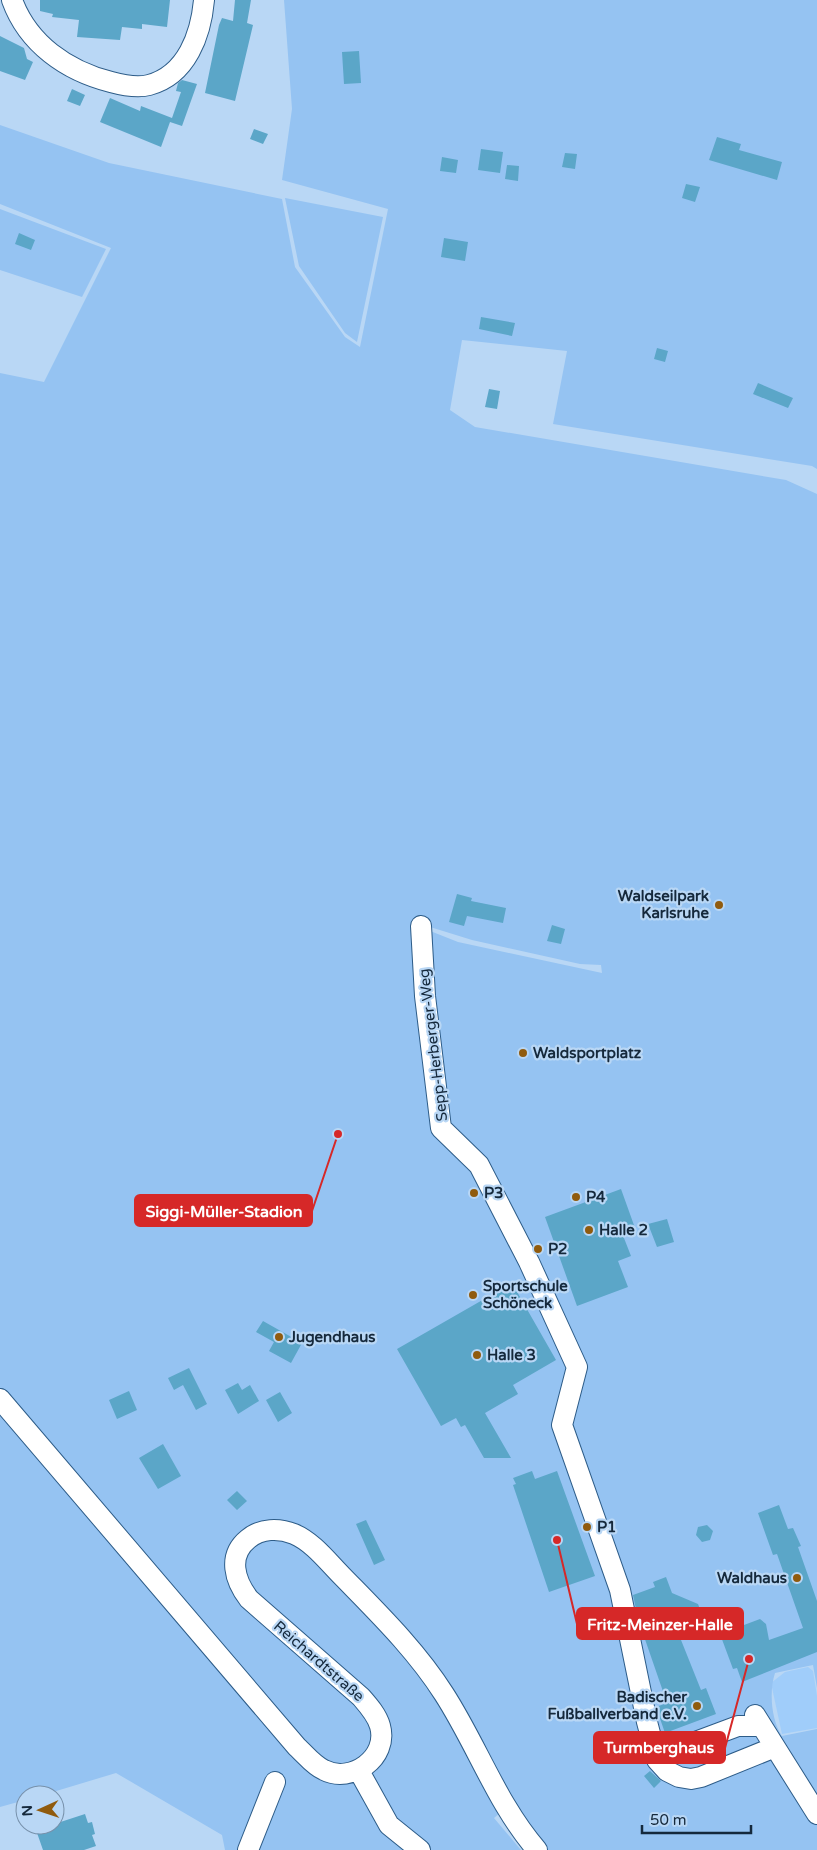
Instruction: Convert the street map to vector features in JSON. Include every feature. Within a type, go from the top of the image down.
[{"type":"street","points":[[12,0],[22,21],[38,41],[62,64],[90,77],[122,85],[149,85],[170,74],[191,52],[202,23],[204,0]]},
{"type":"street","name":"Sepp-Herberger-Weg","points":[[421,926],[425,996],[441,1128],[479,1165],[529,1262],[577,1367],[562,1425],[620,1590],[647,1722],[658,1760],[672,1774],[691,1779],[701,1777],[775,1747]]},
{"type":"street","points":[[0,1399],[297,1747],[324,1770],[337,1774],[359,1771],[389,1825],[420,1850]]},
{"type":"street","name":"Reichardtstraße","points":[[359,1771],[375,1756],[381,1736],[380,1726],[371,1708],[361,1697],[255,1605],[237,1580],[234,1572],[238,1552],[248,1538],[260,1532],[283,1530],[306,1541],[397,1634],[444,1693],[498,1795],[513,1819],[537,1850]]},
{"type":"street","points":[[671,1750],[758,1720],[817,1814]]},
{"type":"street","points":[[248,1850],[275,1782]]},
{"type":"shaded area","points":[[284,0],[817,0],[817,469],[812,466],[553,424],[567,351],[462,340],[450,410],[475,427],[786,480],[817,494],[817,1688],[813,1665],[775,1673],[772,1688],[772,1705],[775,1722],[782,1736],[817,1729],[817,1850],[534,1850],[501,1812],[494,1818],[521,1850],[225,1850],[222,1835],[116,1773],[65,1788],[65,1785],[15,1785],[15,1803],[0,1807],[0,373],[44,382],[111,248],[0,204],[0,125],[109,163],[282,199],[295,267],[345,337],[360,347],[388,209],[282,180],[292,109]],"holes":[[[414,922],[472,940],[580,964],[601,965],[602,973],[458,942],[415,925]]]},
{"type":"shaded area","points":[[285,198],[383,217],[357,342],[345,333],[299,266]]},
{"type":"shaded area","points":[[0,209],[106,249],[82,297],[0,270]]},
{"type":"shaded area","points":[[808,1667],[813,1671],[817,1696],[817,1728],[782,1734],[771,1683],[785,1672]]},
{"type":"building","points":[[40,0],[170,0],[167,27],[142,24],[142,29],[122,27],[120,40],[77,37],[79,20],[52,17],[53,14],[40,11]]},
{"type":"building","points":[[235,0],[251,0],[247,23],[253,25],[235,101],[205,93],[219,25],[222,18],[233,21]]},
{"type":"building","points":[[0,36],[24,48],[27,59],[33,62],[25,80],[0,71]]},
{"type":"building","points":[[359,51],[361,83],[344,84],[342,52]]},
{"type":"building","points":[[182,80],[197,84],[182,126],[170,122],[161,147],[100,122],[110,98],[140,111],[141,106],[172,118],[181,92],[176,91],[178,83]]},
{"type":"building","points":[[72,89],[85,95],[80,106],[67,101]]},
{"type":"building","points":[[254,129],[268,134],[263,144],[250,139]]},
{"type":"building","points":[[717,137],[741,144],[739,150],[782,162],[777,180],[709,160]]},
{"type":"building","points":[[481,149],[503,152],[500,173],[478,170]]},
{"type":"building","points":[[565,153],[577,154],[575,169],[562,167]]},
{"type":"building","points":[[442,157],[458,160],[456,173],[440,171]]},
{"type":"building","points":[[507,165],[519,166],[518,181],[505,179]]},
{"type":"building","points":[[686,184],[700,187],[695,202],[682,198]]},
{"type":"building","points":[[19,233],[35,240],[31,250],[15,244]]},
{"type":"building","points":[[444,238],[468,242],[465,261],[441,257]]},
{"type":"building","points":[[481,317],[515,323],[512,336],[479,329]]},
{"type":"building","points":[[657,348],[668,351],[665,362],[654,359]]},
{"type":"building","points":[[758,383],[793,398],[788,408],[753,394]]},
{"type":"building","points":[[489,389],[500,391],[497,409],[485,407]]},
{"type":"building","points":[[457,894],[472,898],[471,901],[506,908],[503,923],[467,916],[464,926],[449,922]]},
{"type":"building","points":[[552,925],[565,929],[561,944],[547,941]]},
{"type":"building","name":"Halle 2","points":[[621,1189],[635,1228],[622,1233],[631,1256],[618,1261],[628,1287],[577,1306],[545,1217]]},
{"type":"building","points":[[667,1219],[674,1242],[657,1247],[648,1224]]},
{"type":"building","name":"Halle 3","points":[[512,1283],[556,1360],[513,1385],[518,1394],[485,1413],[511,1458],[484,1458],[465,1425],[461,1427],[456,1418],[441,1426],[397,1349]]},
{"type":"building","name":"Jugendhaus","points":[[263,1321],[302,1343],[291,1363],[269,1351],[274,1342],[256,1332]]},
{"type":"building","points":[[189,1368],[207,1404],[196,1410],[183,1385],[174,1390],[168,1378]]},
{"type":"building","points":[[238,1383],[242,1390],[250,1385],[259,1401],[238,1414],[225,1390]]},
{"type":"building","points":[[129,1391],[137,1410],[117,1419],[109,1400]]},
{"type":"building","points":[[280,1392],[292,1413],[278,1422],[266,1400]]},
{"type":"building","points":[[163,1444],[181,1476],[158,1489],[139,1458]]},
{"type":"building","points":[[532,1471],[535,1479],[557,1471],[595,1576],[549,1592],[513,1485],[516,1484],[513,1478]]},
{"type":"building","points":[[237,1491],[247,1501],[237,1510],[227,1500]]},
{"type":"building","points":[[779,1505],[788,1529],[793,1528],[801,1546],[798,1547],[817,1601],[817,1652],[742,1682],[737,1668],[733,1669],[720,1634],[760,1619],[766,1624],[769,1640],[803,1628],[777,1554],[773,1555],[758,1513]]},
{"type":"building","points":[[366,1520],[385,1560],[374,1565],[356,1524]]},
{"type":"building","points":[[707,1525],[713,1531],[710,1540],[702,1542],[696,1535],[698,1527]]},
{"type":"building","points":[[666,1577],[672,1593],[698,1604],[708,1630],[681,1640],[701,1690],[706,1688],[716,1714],[665,1733],[656,1707],[667,1703],[638,1619],[633,1595],[655,1587],[653,1582]]},
{"type":"building","points":[[650,1771],[661,1781],[654,1788],[644,1776]]},
{"type":"building","points":[[85,1814],[88,1823],[92,1822],[95,1834],[92,1835],[96,1846],[84,1850],[43,1850],[38,1835],[65,1835],[65,1821]]},
{"type":"place","name":"Waldseilpark Karlsruhe","points":[[719,905]]},
{"type":"place","name":"Waldsportplatz","points":[[523,1053]]},
{"type":"place","name":"Siggi-Müller-Stadion","points":[[338,1134]]},
{"type":"place","name":"P3","points":[[474,1193]]},
{"type":"place","name":"P4","points":[[576,1197]]},
{"type":"place","name":"Halle 2","points":[[589,1230]]},
{"type":"place","name":"P2","points":[[538,1249]]},
{"type":"place","name":"Sportschule Schöneck","points":[[473,1295]]},
{"type":"place","name":"Jugendhaus","points":[[279,1337]]},
{"type":"place","name":"Halle 3","points":[[477,1355]]},
{"type":"place","name":"P1","points":[[587,1527]]},
{"type":"place","name":"Fritz-Meinzer-Halle","points":[[557,1540]]},
{"type":"place","name":"Waldhaus","points":[[797,1578]]},
{"type":"place","name":"Turmberghaus","points":[[749,1659]]},
{"type":"place","name":"Badischer Fußballverband e.V.","points":[[697,1706]]}]
